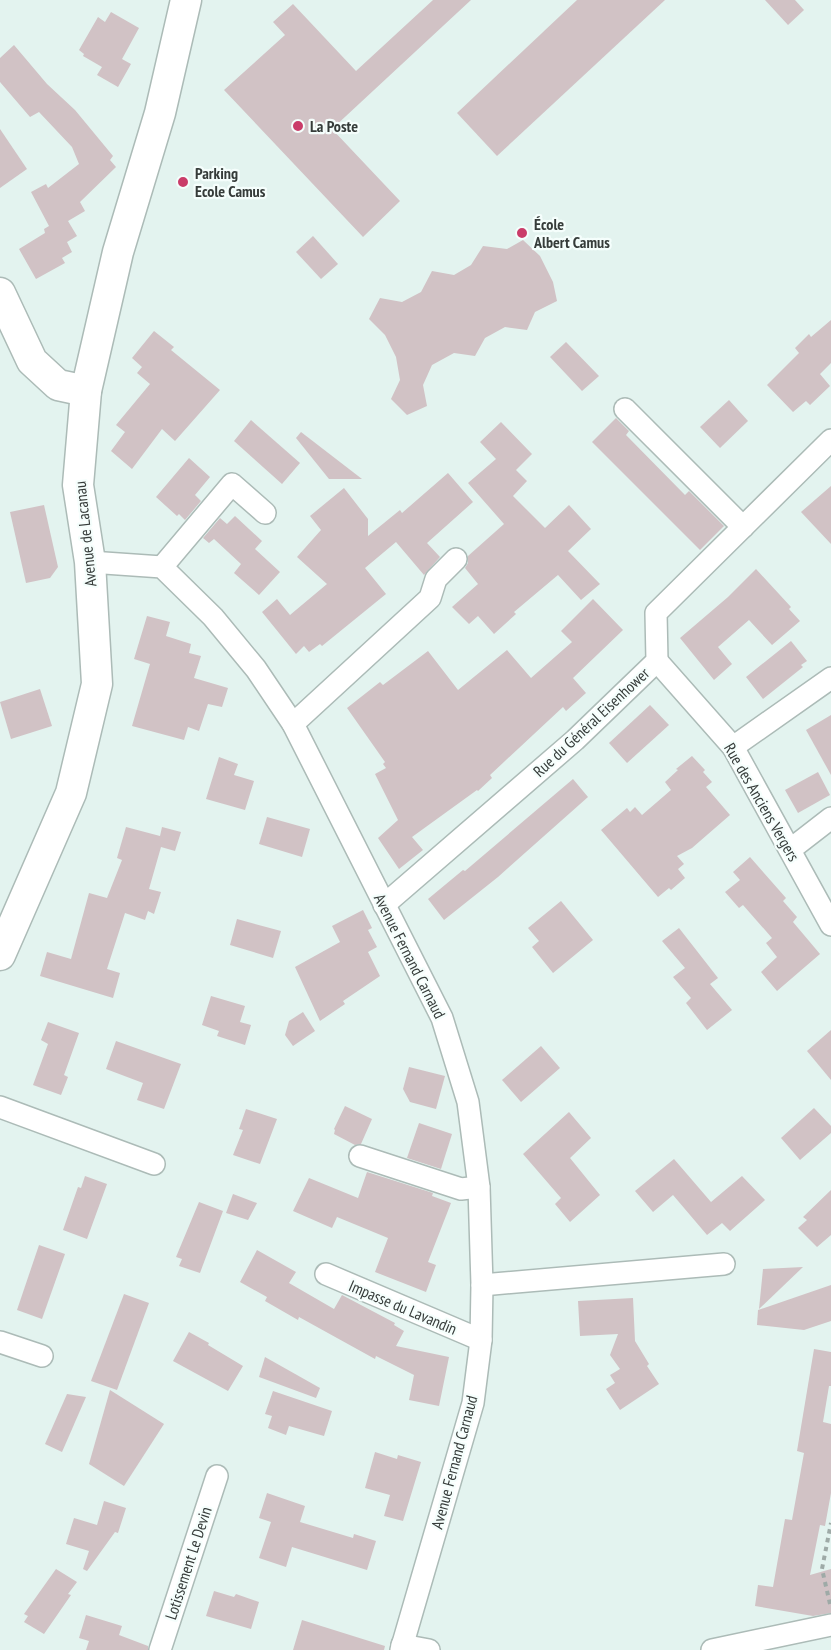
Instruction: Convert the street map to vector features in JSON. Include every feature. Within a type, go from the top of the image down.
[{"type":"street","name":"Avenue de Lacanau","points":[[0,955],[71,793],[97,684],[90,562],[78,485],[86,391],[118,252],[160,113],[186,0]]},
{"type":"street","points":[[0,293],[32,361],[58,385],[86,391]]},
{"type":"street","points":[[626,409],[743,527]]},
{"type":"street","name":"Rue du Général Eisenhower","points":[[384,905],[575,740],[657,661],[656,612],[831,440]]},
{"type":"street","points":[[90,562],[162,567],[232,484],[265,513]]},
{"type":"street","points":[[293,724],[430,598],[436,579],[456,559]]},
{"type":"street","name":"Avenue Fernand Carnaud","points":[[162,567],[213,617],[256,669],[293,724],[442,1018],[468,1102],[479,1187],[481,1340],[473,1403],[401,1648]]},
{"type":"street","name":"Rue des Anciens Vergers","points":[[657,661],[734,747],[831,925]]},
{"type":"street","points":[[734,747],[831,678]]},
{"type":"street","points":[[791,849],[831,818]]},
{"type":"street","points":[[0,1107],[154,1164]]},
{"type":"street","points":[[360,1156],[460,1189],[479,1187]]},
{"type":"street","points":[[482,1285],[724,1264]]},
{"type":"street","name":"Impasse du Lavandin","points":[[326,1274],[481,1340]]},
{"type":"street","points":[[0,1342],[42,1356]]},
{"type":"street","name":"Lotissement Le Devin","points":[[160,1650],[217,1476]]},
{"type":"street","points":[[712,1650],[831,1625]]},
{"type":"street","points":[[401,1648],[429,1650]]},
{"type":"path","points":[[831,1524],[822,1569],[831,1608]]},
{"type":"building","points":[[433,0],[471,0],[332,129],[400,201],[363,237],[224,90],[285,35],[273,22],[293,4],[356,71]]},
{"type":"building","points":[[577,0],[665,0],[497,156],[457,113]]},
{"type":"building","points":[[765,0],[795,0],[804,10],[788,25]]},
{"type":"building","points":[[111,12],[139,28],[122,59],[131,64],[118,87],[97,75],[102,67],[83,56],[84,54],[79,50],[98,17],[105,22]]},
{"type":"building","points":[[14,45],[47,84],[75,110],[113,156],[110,160],[116,167],[80,202],[85,211],[68,221],[77,236],[67,242],[72,252],[62,258],[65,263],[36,279],[19,249],[45,233],[44,229],[49,226],[31,192],[46,184],[48,188],[79,164],[72,147],[39,112],[30,117],[0,82],[0,58]]},
{"type":"building","points":[[0,129],[27,169],[0,188]]},
{"type":"building","points":[[313,236],[338,264],[321,279],[296,252]]},
{"type":"building","points":[[523,240],[540,256],[553,282],[557,301],[535,312],[527,330],[505,327],[485,338],[475,356],[454,353],[432,365],[423,385],[427,406],[407,415],[391,399],[400,380],[396,357],[385,335],[369,319],[380,298],[402,302],[421,292],[432,271],[454,275],[471,265],[483,246],[507,249]]},
{"type":"building","points":[[831,320],[831,363],[820,374],[830,386],[810,405],[806,401],[793,412],[767,385],[799,353],[795,348],[809,334],[811,337]]},
{"type":"building","points":[[154,331],[174,347],[171,350],[220,390],[175,441],[162,429],[132,469],[111,451],[125,432],[116,425],[150,384],[137,373],[142,367],[132,358]]},
{"type":"building","points":[[566,342],[599,376],[582,391],[550,357]]},
{"type":"building","points":[[729,400],[748,421],[720,448],[700,427]]},
{"type":"building","points":[[616,418],[629,431],[626,435],[685,495],[689,491],[724,526],[700,550],[592,442]]},
{"type":"building","points":[[251,420],[300,463],[282,484],[234,441]]},
{"type":"building","points":[[501,422],[532,454],[516,470],[527,481],[513,496],[545,528],[569,505],[591,529],[568,551],[600,584],[581,600],[558,575],[514,612],[516,614],[494,634],[478,616],[469,624],[452,607],[478,584],[465,568],[468,556],[504,524],[468,483],[496,459],[480,442]]},
{"type":"building","points":[[301,432],[362,479],[329,479],[296,438]]},
{"type":"building","points":[[189,458],[210,477],[195,495],[201,501],[185,520],[179,514],[177,516],[156,497]]},
{"type":"building","points":[[448,473],[473,502],[427,543],[440,557],[424,575],[396,542],[365,568],[386,594],[322,646],[320,644],[309,652],[304,646],[296,654],[262,612],[277,599],[290,615],[327,584],[297,557],[321,530],[310,516],[344,488],[368,519],[368,536],[400,510],[402,513]]},
{"type":"building","points":[[831,486],[831,544],[801,512]]},
{"type":"building","points":[[44,505],[58,567],[50,578],[26,583],[10,512]]},
{"type":"building","points":[[235,516],[262,541],[255,549],[280,572],[259,595],[234,573],[241,564],[214,539],[209,543],[203,538],[220,518],[227,524]]},
{"type":"building","points":[[756,569],[791,607],[789,609],[800,621],[772,645],[749,620],[718,647],[732,664],[714,680],[680,638],[728,597]]},
{"type":"building","points":[[593,599],[623,630],[573,678],[586,693],[566,711],[563,707],[490,775],[492,778],[478,791],[412,837],[423,850],[399,869],[378,838],[398,820],[375,774],[386,768],[383,764],[385,762],[347,708],[380,682],[383,685],[428,651],[458,690],[507,650],[531,678],[572,642],[561,631]]},
{"type":"building","points":[[147,616],[170,622],[166,636],[191,644],[189,653],[201,656],[194,678],[228,688],[222,707],[208,704],[199,731],[188,727],[184,740],[132,726],[150,664],[134,659]]},
{"type":"building","points":[[791,641],[807,661],[801,665],[803,667],[763,699],[746,677]]},
{"type":"building","points":[[40,689],[52,726],[11,739],[0,702]]},
{"type":"building","points":[[650,705],[669,725],[627,763],[609,743]]},
{"type":"building","points":[[831,715],[831,775],[806,730]]},
{"type":"building","points":[[692,756],[712,782],[706,787],[730,815],[692,848],[677,856],[684,864],[678,869],[685,878],[658,897],[601,830],[627,808],[630,812],[635,807],[642,815],[671,790],[665,782]]},
{"type":"building","points":[[219,757],[238,764],[234,775],[254,781],[245,810],[206,799]]},
{"type":"building","points":[[818,772],[830,795],[798,813],[785,790]]},
{"type":"building","points":[[573,779],[588,797],[498,877],[444,920],[428,899],[463,870],[465,871]]},
{"type":"building","points":[[267,817],[310,829],[302,857],[259,844]]},
{"type":"building","points":[[126,827],[160,836],[162,827],[181,832],[175,851],[161,847],[149,889],[161,892],[154,914],[148,911],[145,920],[125,913],[107,969],[120,973],[113,998],[40,976],[47,952],[71,959],[89,893],[107,898],[122,860],[117,858]]},
{"type":"building","points":[[750,857],[786,898],[783,901],[797,917],[793,922],[820,954],[777,991],[761,972],[777,957],[766,943],[772,938],[743,905],[739,908],[725,892],[740,880],[733,872]]},
{"type":"building","points":[[561,901],[593,940],[553,973],[532,947],[539,941],[528,928]]},
{"type":"building","points":[[363,910],[372,928],[368,930],[377,947],[368,952],[380,976],[343,1001],[345,1004],[320,1021],[295,967],[340,942],[332,926]]},
{"type":"building","points":[[237,919],[281,931],[273,958],[230,945]]},
{"type":"building","points":[[679,928],[718,978],[710,984],[732,1010],[707,1030],[686,1003],[691,998],[673,977],[685,968],[662,941]]},
{"type":"building","points":[[211,996],[245,1006],[240,1022],[251,1025],[245,1045],[217,1036],[219,1031],[202,1025]]},
{"type":"building","points":[[303,1012],[315,1031],[293,1046],[285,1035],[289,1021]]},
{"type":"building","points":[[48,1022],[79,1033],[64,1075],[68,1077],[61,1095],[33,1085],[48,1044],[41,1040]]},
{"type":"building","points":[[831,1030],[831,1080],[807,1051]]},
{"type":"building","points":[[116,1041],[181,1064],[164,1109],[137,1100],[143,1083],[106,1069]]},
{"type":"building","points":[[541,1046],[560,1068],[521,1102],[502,1080]]},
{"type":"building","points":[[409,1067],[445,1076],[436,1109],[410,1102],[403,1089]]},
{"type":"building","points":[[345,1106],[372,1119],[361,1144],[355,1145],[334,1134],[334,1129]]},
{"type":"building","points":[[814,1108],[831,1126],[831,1133],[800,1160],[781,1138]]},
{"type":"building","points":[[246,1109],[277,1119],[260,1164],[233,1155],[243,1130],[239,1129]]},
{"type":"building","points":[[569,1112],[591,1138],[570,1158],[600,1195],[570,1222],[555,1204],[561,1198],[523,1154]]},
{"type":"building","points":[[419,1123],[452,1134],[441,1169],[407,1158]]},
{"type":"building","points":[[674,1159],[711,1202],[742,1176],[765,1200],[730,1231],[722,1223],[707,1235],[673,1195],[653,1212],[635,1191]]},
{"type":"building","points":[[367,1172],[433,1193],[432,1196],[451,1203],[428,1262],[436,1265],[426,1292],[375,1272],[388,1238],[337,1217],[332,1228],[293,1211],[309,1178],[358,1198]]},
{"type":"building","points":[[85,1176],[107,1184],[87,1239],[63,1230],[78,1187],[81,1188]]},
{"type":"building","points":[[831,1190],[831,1235],[817,1247],[798,1228],[807,1220],[803,1217]]},
{"type":"building","points":[[233,1194],[257,1203],[248,1220],[226,1213]]},
{"type":"building","points":[[199,1202],[223,1211],[200,1273],[179,1266],[182,1259],[176,1257]]},
{"type":"building","points":[[39,1245],[65,1254],[42,1319],[17,1310]]},
{"type":"building","points":[[257,1250],[296,1272],[289,1283],[334,1309],[342,1295],[395,1323],[394,1325],[404,1331],[396,1346],[449,1357],[439,1406],[409,1400],[414,1375],[376,1356],[375,1359],[299,1317],[298,1320],[265,1301],[267,1297],[240,1282]]},
{"type":"building","points":[[803,1267],[759,1309],[763,1269]]},
{"type":"building","points":[[831,1285],[831,1321],[804,1330],[757,1325],[758,1310]]},
{"type":"building","points":[[124,1294],[149,1303],[117,1390],[91,1381]]},
{"type":"building","points":[[633,1298],[635,1341],[659,1384],[620,1410],[606,1389],[615,1383],[610,1375],[620,1369],[610,1355],[618,1334],[580,1336],[578,1301]]},
{"type":"building","points":[[189,1332],[243,1366],[228,1391],[173,1361]]},
{"type":"building","points":[[814,1349],[831,1352],[831,1386],[829,1386],[823,1422],[831,1424],[831,1493],[825,1526],[820,1525],[810,1575],[831,1569],[831,1613],[813,1616],[755,1606],[758,1585],[773,1587],[785,1519],[792,1520],[804,1453],[797,1451]]},
{"type":"building","points":[[265,1357],[320,1388],[316,1398],[259,1377]]},
{"type":"building","points":[[110,1390],[164,1424],[124,1486],[89,1464]]},
{"type":"building","points":[[273,1391],[332,1411],[324,1436],[289,1426],[286,1435],[268,1428],[272,1416],[265,1414]]},
{"type":"building","points":[[67,1394],[86,1397],[62,1452],[45,1444]]},
{"type":"building","points":[[375,1452],[397,1459],[398,1455],[421,1462],[403,1521],[384,1516],[390,1495],[365,1488]]},
{"type":"building","points":[[267,1493],[305,1506],[300,1522],[353,1538],[354,1534],[376,1541],[367,1570],[292,1547],[286,1567],[259,1558],[271,1522],[259,1518]]},
{"type":"building","points":[[104,1501],[126,1508],[118,1533],[115,1532],[87,1571],[83,1569],[89,1551],[66,1544],[74,1518],[97,1525]]},
{"type":"building","points":[[56,1569],[77,1582],[68,1594],[71,1595],[44,1634],[24,1622],[28,1616],[24,1614]]},
{"type":"building","points":[[214,1591],[234,1597],[236,1594],[259,1602],[251,1629],[206,1616]]},
{"type":"building","points":[[86,1615],[122,1626],[119,1635],[148,1646],[148,1650],[86,1650],[89,1641],[79,1638]]},
{"type":"building","points":[[302,1620],[385,1646],[384,1650],[293,1650]]},
{"type":"place","name":"La Poste","points":[[298,126]]},
{"type":"place","name":"Parking Ecole Camus","points":[[183,182]]},
{"type":"place","name":"École Albert Camus","points":[[522,233]]}]
